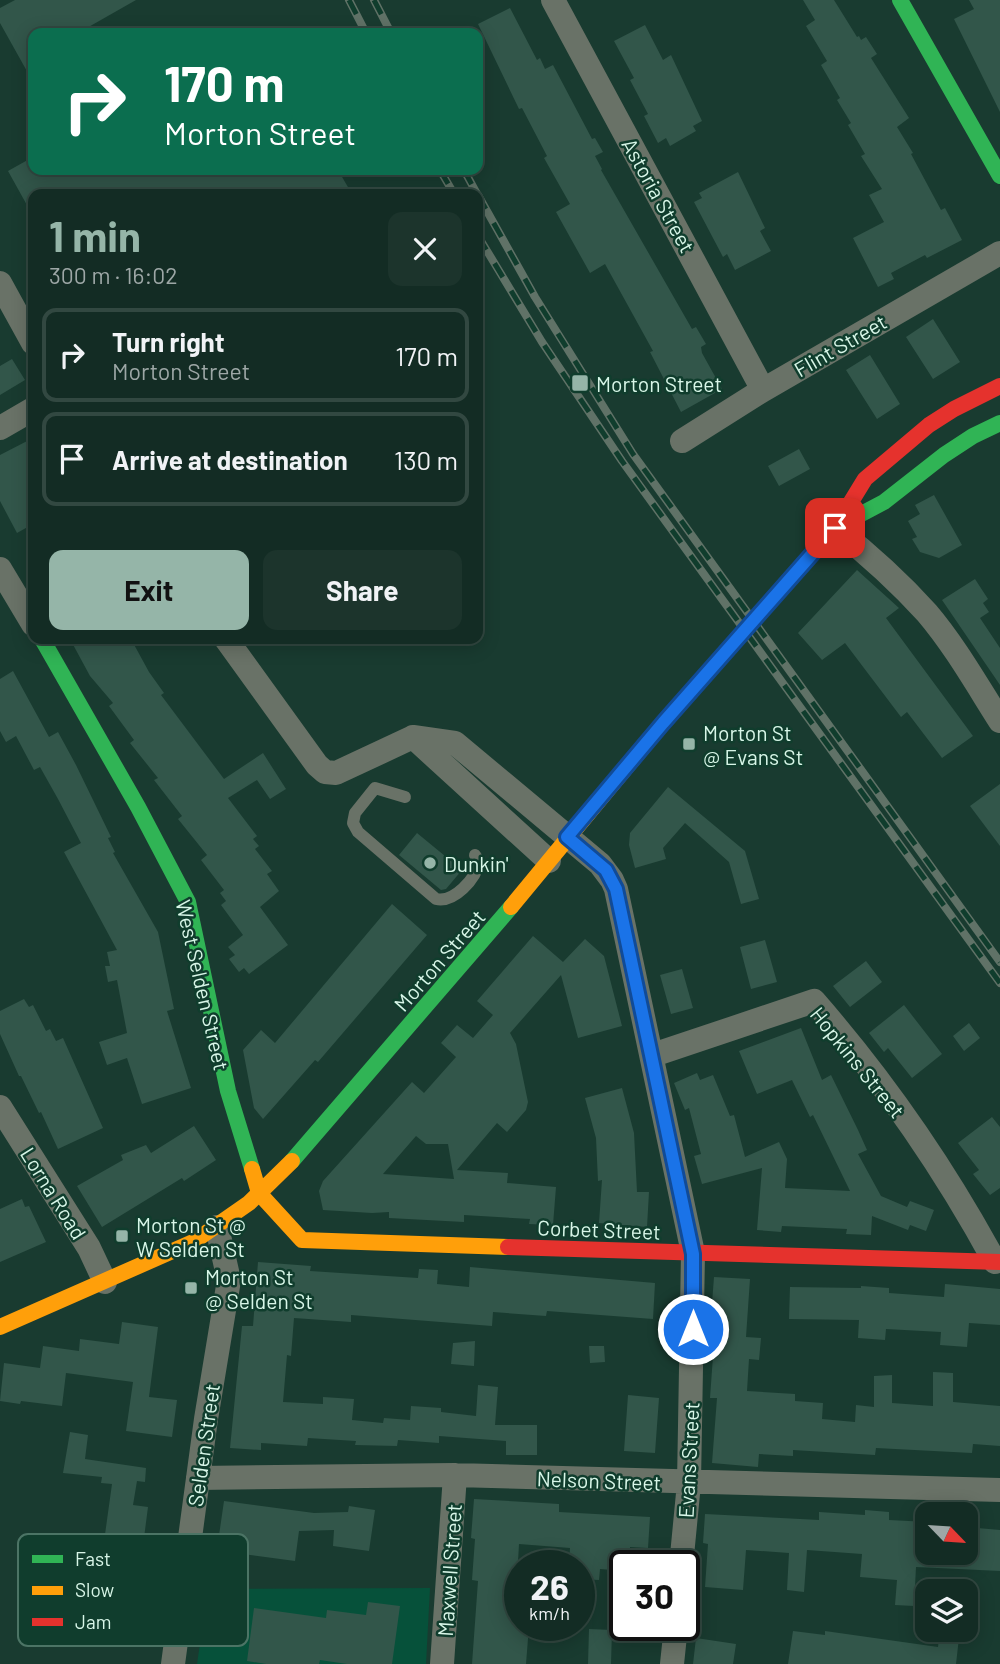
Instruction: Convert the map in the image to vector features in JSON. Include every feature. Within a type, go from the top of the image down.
[{"type":"main road","points":[[900,0],[1000,176]]},
{"type":"main road","name":"Morton Street","points":[[0,1326],[181,1249],[217,1227],[259,1194],[302,1152],[567,837],[835,528],[864,478],[942,416],[1000,386]]},
{"type":"main road","name":"Morton Street","points":[[835,528],[884,502],[944,455],[973,436],[1000,423]]},
{"type":"main road","name":"West Selden Street","points":[[45,644],[138,807],[188,902],[228,1091],[259,1194]]},
{"type":"main road","name":"Corbet Street","points":[[259,1194],[302,1240],[998,1262]]},
{"type":"street","name":"Astoria Street","points":[[553,0],[763,390]]},
{"type":"street","name":"Flint Street","points":[[682,441],[763,390],[1000,253]]},
{"type":"street","points":[[0,283],[28,334]]},
{"type":"street","points":[[0,428],[28,412]]},
{"type":"street","points":[[835,528],[886,571],[928,615],[1000,721]]},
{"type":"street","points":[[0,569],[28,616]]},
{"type":"street","points":[[230,644],[317,765],[325,772],[336,773],[413,737],[549,861]]},
{"type":"street","name":"Evans Street","points":[[413,737],[455,743],[606,870],[616,889],[693,1254],[689,1483],[683,1550]]},
{"type":"street","name":"Hopkins Street","points":[[653,1055],[814,1000],[888,1096],[967,1209],[998,1262]]},
{"type":"street","name":"Lorna Road","points":[[0,1107],[89,1248],[105,1282]]},
{"type":"street","name":"Selden Street","points":[[190,1534],[229,1280],[217,1227]]},
{"type":"street","name":"Nelson Street","points":[[198,1478],[456,1475],[1000,1490]]},
{"type":"street","name":"Maxwell Street","points":[[442,1664],[456,1475]]},
{"type":"street","points":[[672,1664],[674,1641]]},
{"type":"street","name":"Selden Street","points":[[173,1664],[175,1646]]},
{"type":"lane","points":[[405,797],[375,788],[355,813],[353,823],[358,832],[436,899],[445,901],[453,898],[478,870],[479,862],[475,855]]},
{"type":"shaded area","points":[[430,1588],[426,1664],[197,1664],[200,1646],[248,1646],[248,1589]]},
{"type":"building","points":[[15,0],[136,0],[87,28],[28,28],[28,73],[0,23],[0,8]]},
{"type":"building","points":[[803,0],[834,0],[857,37],[861,40],[866,37],[877,54],[871,58],[909,118],[897,127],[941,210],[945,208],[962,240],[891,273],[894,279],[878,287],[853,238],[884,222],[869,195],[882,189],[861,156],[865,154],[848,125],[851,123],[837,100],[840,98],[821,65],[827,61],[806,26],[815,20]]},
{"type":"building","points":[[969,0],[1000,0],[1000,112],[954,19],[974,9]]},
{"type":"building","points":[[510,8],[537,60],[540,58],[545,69],[553,65],[592,139],[595,138],[603,152],[595,156],[601,170],[692,329],[696,327],[706,344],[701,347],[702,353],[722,389],[681,412],[650,352],[653,351],[605,264],[590,273],[556,212],[570,204],[544,158],[547,156],[522,108],[519,109],[483,34],[483,28],[478,24]]},
{"type":"building","points":[[645,25],[663,60],[671,55],[702,121],[693,126],[696,131],[670,146],[666,138],[658,143],[644,116],[648,114],[630,80],[634,78],[614,41]]},
{"type":"building","points":[[28,160],[28,175],[341,175],[349,189],[28,189],[28,207],[8,171]]},
{"type":"building","points":[[738,172],[765,228],[760,231],[771,251],[735,270],[727,254],[723,257],[694,202],[702,198],[699,193]]},
{"type":"building","points":[[933,319],[960,362],[933,379],[906,337]]},
{"type":"building","points":[[870,355],[900,404],[877,419],[846,370]]},
{"type":"building","points":[[12,359],[25,380],[0,395],[0,366]]},
{"type":"building","points":[[28,441],[28,527],[17,533],[0,501],[0,455]]},
{"type":"building","points":[[799,449],[810,469],[779,486],[768,466]]},
{"type":"building","points":[[934,495],[962,545],[939,558],[920,552],[912,539],[917,537],[908,521],[920,514],[915,505]]},
{"type":"building","points":[[857,570],[899,608],[886,618],[973,736],[942,758],[907,712],[901,717],[845,643],[822,660],[798,633]]},
{"type":"building","points":[[975,579],[988,599],[983,603],[989,612],[980,618],[1000,648],[1000,685],[942,600]]},
{"type":"building","points":[[73,644],[134,644],[164,693],[161,695],[224,779],[263,753],[286,789],[270,799],[257,780],[228,798],[257,836],[253,839],[259,846],[255,849],[272,871],[267,874],[279,891],[260,907],[288,945],[249,974],[244,968],[239,972],[229,959],[235,955],[228,947],[243,935],[221,905],[226,901],[220,893],[224,890],[201,860],[207,855],[178,819],[182,816],[154,780],[158,778],[130,743],[134,740],[109,706],[113,703],[90,676]]},
{"type":"building","points":[[13,671],[49,737],[58,732],[111,837],[108,838],[115,852],[113,853],[158,932],[174,1009],[167,1011],[191,1088],[142,1104],[127,1058],[107,1065],[99,1042],[127,1033],[117,980],[108,982],[105,966],[110,966],[107,952],[117,950],[64,852],[81,843],[58,799],[40,767],[34,770],[16,736],[6,742],[0,731],[0,679]]},
{"type":"building","points":[[1000,784],[1000,846],[970,806]]},
{"type":"building","points":[[668,787],[745,851],[759,899],[741,904],[729,862],[685,823],[663,848],[666,859],[635,868],[629,845],[630,833]]},
{"type":"building","name":"Dunkin'","points":[[417,833],[462,870],[446,889],[441,890],[399,855]]},
{"type":"building","points":[[392,904],[427,935],[318,1062],[315,1060],[263,1119],[254,1108],[243,1050],[261,1030],[275,1043]]},
{"type":"building","points":[[533,936],[563,962],[585,939],[604,956],[622,1026],[578,1038],[561,975],[510,1033],[516,1044],[528,1102],[526,1110],[507,1132],[497,1123],[457,1170],[508,1173],[507,1183],[556,1187],[553,1225],[529,1224],[530,1219],[464,1215],[464,1222],[389,1218],[389,1212],[323,1210],[319,1191],[323,1181],[412,1082],[424,1093],[456,1057],[441,1043],[457,1025],[473,1038],[493,1015],[477,1001]],"holes":[[[416,1136],[426,1144],[448,1144],[454,1179],[383,1174]]]},
{"type":"building","points":[[765,940],[777,982],[751,989],[740,947]]},
{"type":"building","points":[[866,961],[882,982],[850,1007],[833,986]]},
{"type":"building","points":[[682,969],[693,1008],[671,1014],[660,975]]},
{"type":"building","points":[[24,999],[29,1007],[33,1005],[46,1031],[50,1029],[56,1041],[63,1038],[103,1128],[58,1149],[0,1034],[0,1011]]},
{"type":"building","points":[[904,1005],[942,1054],[912,1078],[888,1048],[884,1052],[869,1033]]},
{"type":"building","points":[[969,1023],[980,1038],[964,1051],[953,1036]]},
{"type":"building","points":[[801,1028],[822,1080],[831,1075],[858,1130],[867,1150],[858,1154],[881,1196],[907,1207],[910,1201],[934,1210],[926,1231],[910,1225],[908,1230],[872,1216],[871,1235],[846,1234],[847,1229],[782,1226],[781,1232],[757,1230],[762,1168],[702,1184],[694,1156],[701,1154],[689,1108],[685,1110],[674,1083],[697,1073],[700,1080],[713,1075],[730,1116],[734,1115],[745,1157],[779,1142],[787,1159],[785,1188],[850,1191],[813,1115],[810,1117],[792,1080],[757,1094],[739,1051]]},
{"type":"building","points":[[622,1088],[634,1133],[637,1192],[649,1192],[647,1227],[599,1223],[602,1180],[598,1181],[596,1138],[585,1098]]},
{"type":"building","points":[[992,1117],[1000,1127],[1000,1188],[990,1195],[973,1174],[979,1170],[958,1143]]},
{"type":"building","points":[[194,1126],[216,1160],[102,1227],[77,1186],[123,1160],[121,1155],[146,1145],[151,1153]]},
{"type":"building","points":[[22,1199],[25,1207],[29,1206],[46,1242],[0,1262],[0,1209]]},
{"type":"building","points":[[258,1262],[311,1266],[310,1271],[418,1278],[419,1269],[438,1270],[437,1284],[469,1287],[470,1267],[655,1283],[653,1319],[547,1311],[546,1316],[493,1312],[492,1326],[351,1315],[351,1322],[294,1318],[291,1356],[287,1355],[283,1402],[323,1404],[323,1397],[354,1399],[352,1420],[383,1423],[384,1418],[410,1420],[411,1406],[441,1408],[441,1412],[476,1416],[478,1385],[498,1387],[495,1425],[537,1425],[537,1455],[506,1455],[506,1441],[439,1436],[439,1443],[398,1440],[397,1446],[355,1445],[356,1441],[308,1438],[307,1446],[261,1443],[261,1450],[230,1448],[242,1326],[253,1326]]},
{"type":"building","points":[[714,1277],[750,1279],[746,1337],[761,1338],[759,1360],[749,1359],[747,1391],[795,1394],[795,1401],[823,1403],[822,1419],[855,1422],[856,1405],[874,1407],[874,1376],[892,1375],[892,1403],[933,1406],[933,1372],[953,1373],[953,1402],[1000,1406],[1000,1446],[973,1444],[972,1453],[876,1448],[875,1455],[793,1450],[793,1456],[759,1454],[758,1467],[712,1463],[717,1398],[710,1398],[713,1356],[708,1356]]},
{"type":"building","points":[[945,1284],[1000,1289],[1000,1325],[969,1323],[967,1347],[940,1345],[941,1332],[886,1329],[885,1340],[858,1338],[859,1320],[789,1319],[790,1287],[861,1286],[889,1288],[889,1293],[944,1297]]},
{"type":"building","points":[[122,1322],[158,1327],[149,1397],[177,1400],[172,1437],[126,1431],[133,1382],[66,1373],[62,1406],[0,1401],[4,1363],[40,1368],[43,1346],[79,1351],[80,1339],[119,1344]]},
{"type":"building","points":[[475,1341],[474,1366],[451,1364],[453,1343]]},
{"type":"building","points":[[589,1346],[604,1346],[605,1362],[590,1363]]},
{"type":"building","points":[[628,1395],[659,1398],[655,1453],[624,1451]]},
{"type":"building","points":[[70,1432],[88,1435],[85,1459],[146,1468],[145,1482],[137,1481],[133,1505],[148,1507],[144,1534],[105,1534],[112,1484],[101,1483],[102,1477],[63,1473]]},
{"type":"building","points":[[474,1499],[559,1504],[559,1512],[650,1517],[648,1548],[609,1550],[609,1570],[600,1569],[599,1580],[595,1580],[595,1550],[519,1544],[519,1550],[504,1550],[504,1641],[528,1641],[526,1664],[472,1664],[478,1581],[472,1580],[475,1539],[471,1538]]},
{"type":"building","points":[[224,1501],[314,1513],[348,1512],[349,1506],[375,1510],[369,1551],[333,1546],[334,1530],[299,1531],[295,1561],[248,1555],[248,1534],[219,1534]]},
{"type":"building","points":[[865,1510],[889,1512],[889,1520],[915,1521],[915,1565],[978,1565],[978,1528],[1000,1530],[1000,1571],[916,1567],[914,1606],[895,1605],[897,1580],[860,1577],[862,1554],[807,1550],[804,1592],[787,1590],[789,1553],[746,1550],[743,1590],[705,1587],[708,1544],[703,1543],[705,1514],[819,1520],[819,1512],[865,1515]]},
{"type":"building","points":[[368,1602],[400,1606],[392,1664],[347,1664],[320,1660],[319,1664],[266,1664],[247,1661],[254,1608],[326,1618],[327,1610],[366,1615]]},
{"type":"building","points":[[595,1629],[609,1630],[611,1664],[588,1664],[589,1641],[595,1641]]},
{"type":"building","points":[[793,1631],[825,1635],[825,1631],[938,1647],[939,1642],[959,1642],[956,1664],[788,1664]]},
{"type":"building","points":[[700,1639],[736,1644],[733,1664],[693,1664],[696,1641],[700,1641]]},
{"type":"railway","points":[[349,0],[363,28]]},
{"type":"railway","points":[[374,0],[388,28]]},
{"type":"railway","points":[[443,175],[451,189]]},
{"type":"railway","points":[[467,175],[474,189]]},
{"type":"railway","points":[[483,204],[535,297],[633,454],[1000,962]]},
{"type":"railway","points":[[483,244],[542,342],[622,461],[1000,983]]},
{"type":"traffic: fast","points":[[900,0],[1000,176]]},
{"type":"traffic: fast","points":[[835,528],[884,502],[944,455],[973,436],[1000,423]]},
{"type":"traffic: fast","points":[[45,644],[138,807],[188,902],[228,1091],[252,1169]]},
{"type":"traffic: fast","points":[[292,1161],[511,907]]},
{"type":"traffic: slow","points":[[511,907],[663,723],[826,538]]},
{"type":"traffic: slow","points":[[0,1327],[193,1242],[249,1203],[292,1161]]},
{"type":"traffic: slow","points":[[252,1169],[259,1193],[302,1240],[508,1247]]},
{"type":"traffic: jam","points":[[826,538],[865,479],[929,425],[1000,386]]},
{"type":"traffic: jam","points":[[508,1247],[1000,1262]]},
{"type":"place","name":"Morton Street","points":[[580,383]]},
{"type":"place","name":"Morton St @ Evans St","points":[[689,744]]},
{"type":"place","name":"Dunkin'","points":[[430,863]]},
{"type":"place","name":"Morton St @ W Selden St","points":[[122,1236]]},
{"type":"place","name":"Morton St @ Selden St","points":[[191,1288]]},
{"type":"route","points":[[693,1329],[693,1254],[616,889],[606,870],[567,837],[663,723],[835,528]]}]
